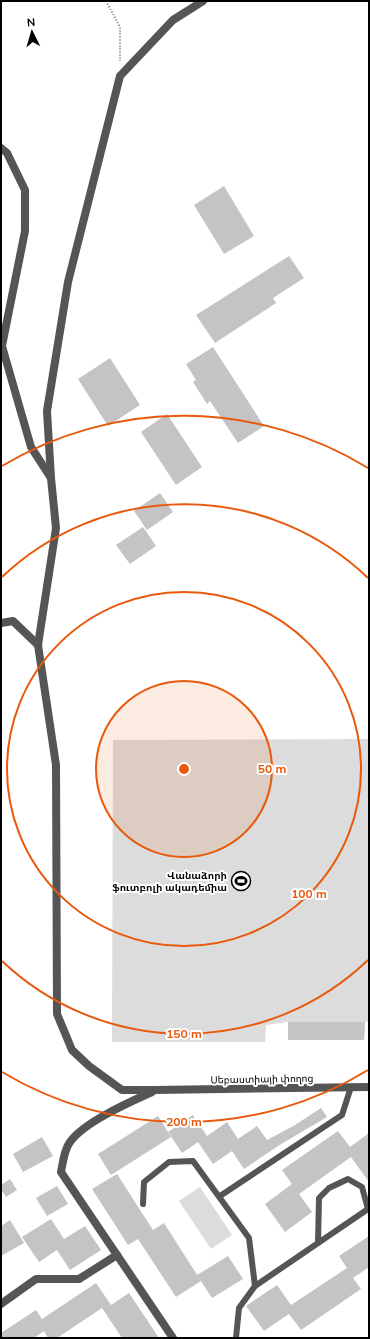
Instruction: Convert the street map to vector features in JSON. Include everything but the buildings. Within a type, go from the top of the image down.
[{"type":"street","points":[[120,76],[173,20],[203,1]]},
{"type":"street","name":"Սեբաստիայի փողոց","points":[[120,76],[68,282],[47,411],[56,528],[38,645],[56,765],[56,1014],[72,1050],[89,1066],[122,1090],[369,1087]]},
{"type":"street","points":[[1,148],[7,153],[25,190],[25,231],[2,346],[31,447],[51,478]]},
{"type":"street","points":[[1,623],[13,621],[38,645]]},
{"type":"street","points":[[155,1090],[121,1106],[77,1134],[69,1143],[64,1156],[61,1172],[173,1338]]},
{"type":"street","points":[[1,1304],[36,1279],[80,1279],[117,1255]]},
{"type":"lane","points":[[220,1196],[342,1115],[351,1087]]},
{"type":"lane","points":[[143,1204],[144,1182],[169,1162],[193,1161],[220,1196],[249,1238],[255,1286]]},
{"type":"lane","points":[[236,1338],[240,1308],[255,1286],[368,1209],[362,1187],[348,1179],[329,1188],[319,1198],[318,1243]]},
{"type":"path","points":[[106,1],[120,27],[120,76]]},
{"type":"shaded area","name":"Վանաձորի ֆուտբոլի ակադեմիա","points":[[369,739],[369,1022],[365,1022],[364,1040],[288,1040],[288,1022],[266,1025],[265,1042],[112,1042],[113,740]]},
{"type":"shaded area","points":[[200,1187],[232,1235],[211,1249],[179,1201]]},
{"type":"place","name":"Վանաձորի ֆուտբոլի ակադեմիա","points":[[241,881]]}]
